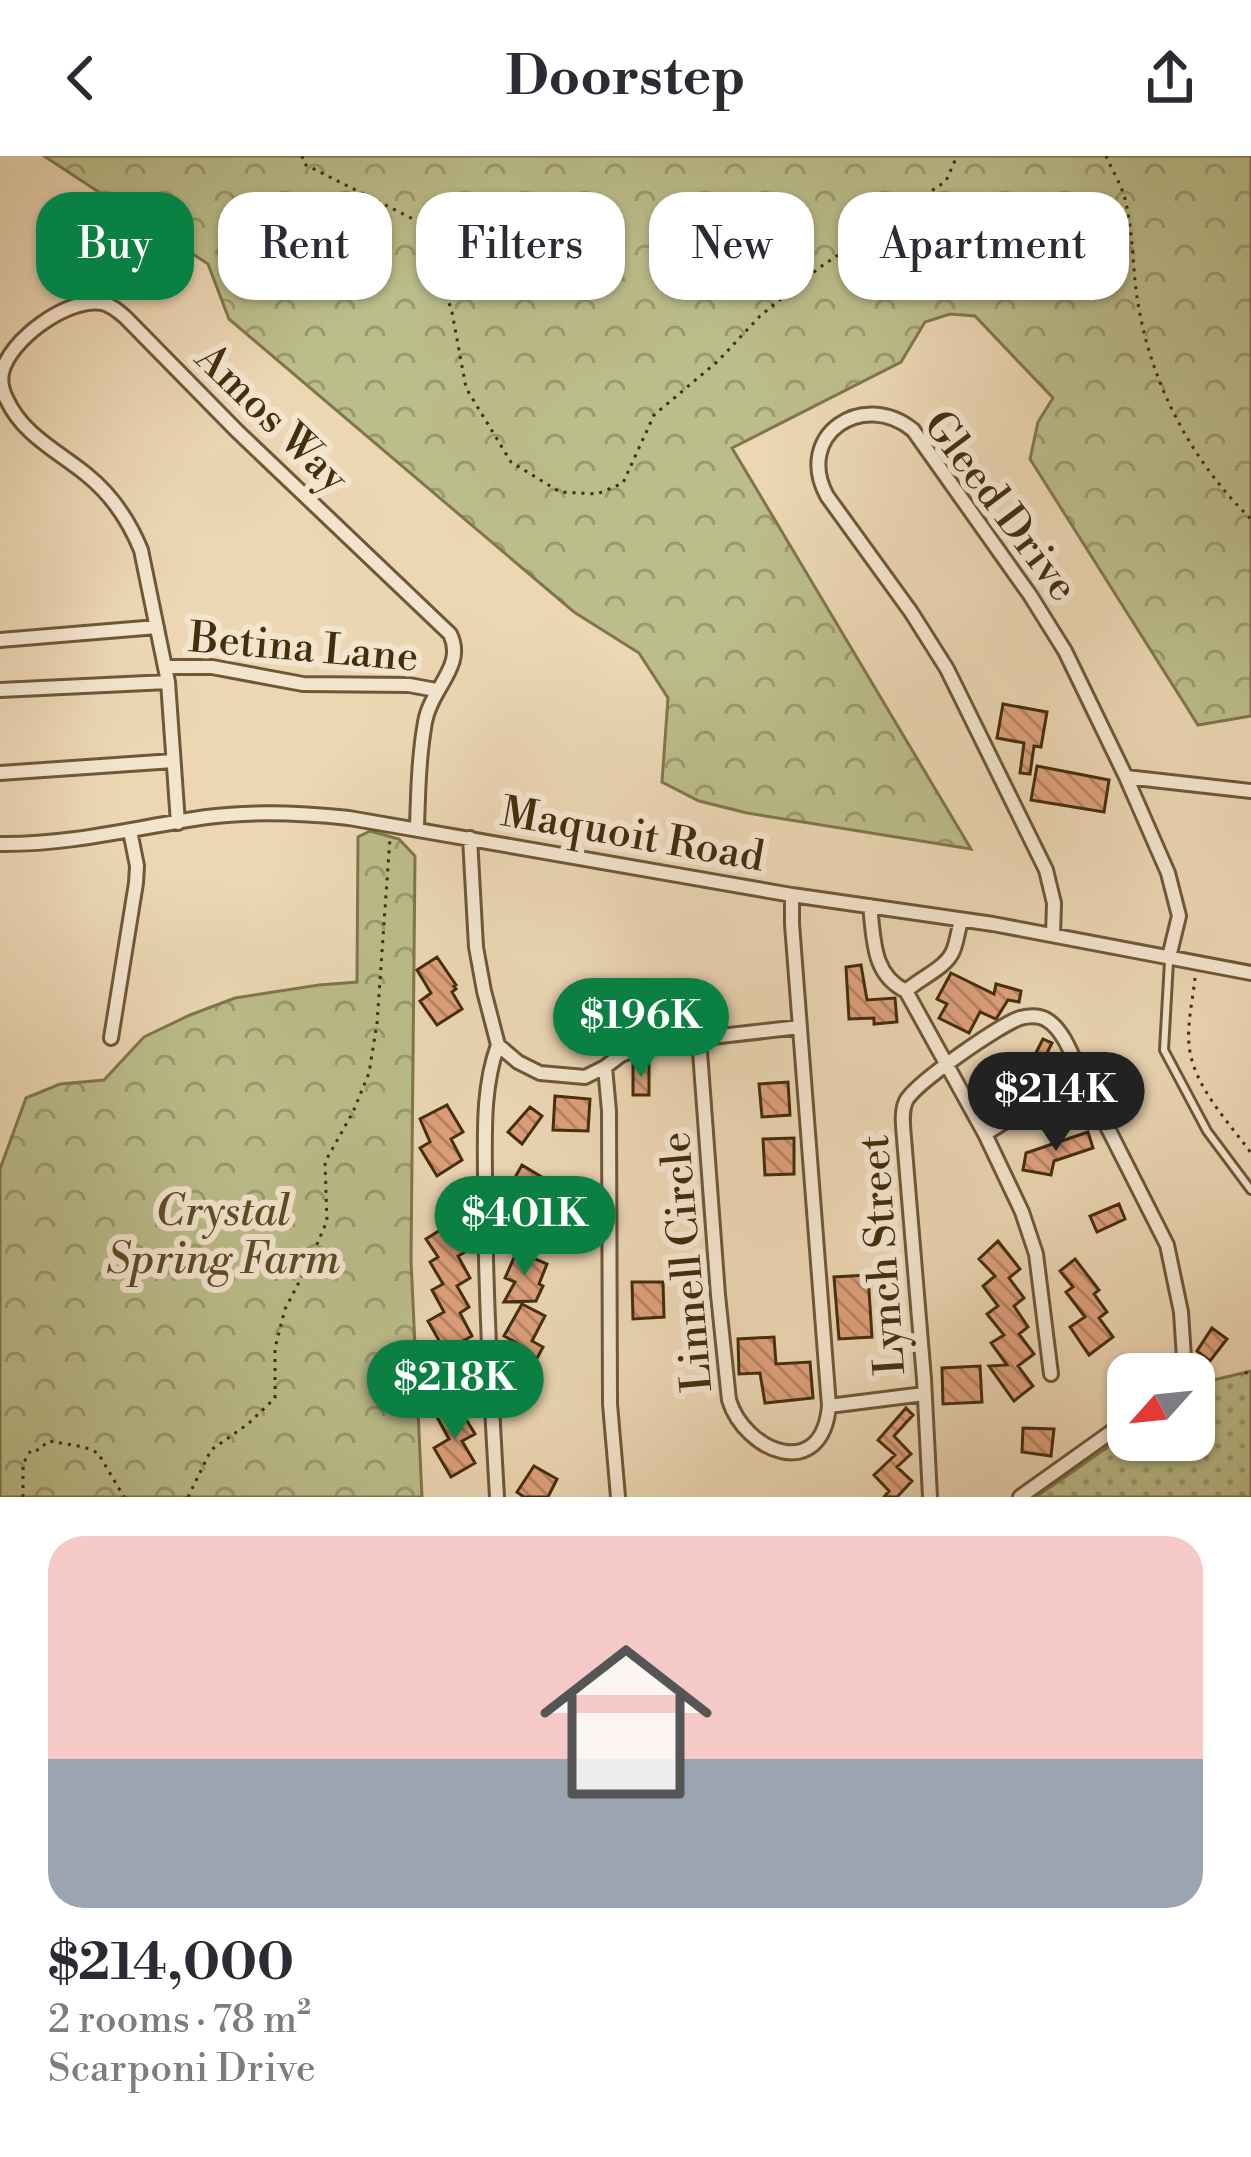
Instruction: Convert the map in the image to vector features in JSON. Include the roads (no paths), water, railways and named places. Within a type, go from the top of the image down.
[{"type":"street","name":"Amos Way","points":[[178,823],[166,667],[141,550],[121,511],[90,478],[26,428],[2,386],[7,362],[24,338],[76,306],[106,303],[125,317],[237,431],[442,625],[456,645],[456,658],[425,719],[417,828]]},
{"type":"street","name":"Gleed Drive","points":[[1053,934],[1054,903],[1046,870],[947,669],[821,486],[818,454],[842,423],[869,413],[905,423],[927,447],[1055,632],[1126,777],[1174,894],[1179,916],[1169,957]]},
{"type":"street","points":[[0,640],[157,627]]},
{"type":"street","name":"Betina Lane","points":[[166,667],[212,667],[303,684],[409,685],[436,691]]},
{"type":"street","points":[[0,690],[168,682]]},
{"type":"street","points":[[0,773],[173,760]]},
{"type":"street","points":[[1126,777],[1251,791]]},
{"type":"street","name":"Maquoit Road","points":[[0,844],[46,843],[236,814],[293,814],[390,824],[792,895],[1053,934],[1251,973]]},
{"type":"street","points":[[111,1038],[136,884],[130,831]]},
{"type":"street","points":[[470,838],[476,947],[484,991],[498,1045],[518,1062],[539,1073],[585,1077],[635,1048],[800,1027]]},
{"type":"street","points":[[792,895],[829,1406],[924,1394]]},
{"type":"street","points":[[870,906],[878,963],[890,982],[906,991],[1022,1212],[1036,1254],[1051,1373]]},
{"type":"street","points":[[906,991],[946,963],[961,921]]},
{"type":"street","name":"Lynch Street","points":[[930,1497],[905,1103],[946,1066],[1022,1018],[1050,1021],[1081,1076]]},
{"type":"street","name":"Linnell Circle","points":[[696,1037],[726,1388],[732,1411],[746,1430],[789,1454],[819,1440],[827,1427],[829,1406]]},
{"type":"street","points":[[496,1497],[485,1131],[492,1060],[498,1045]]},
{"type":"street","points":[[604,1067],[609,1111],[610,1404],[618,1497]]},
{"type":"street","points":[[985,1134],[1081,1076],[1167,1245],[1184,1353]]},
{"type":"street","points":[[1020,1497],[1107,1435]]},
{"type":"lane","points":[[1169,957],[1164,1050],[1207,1131],[1251,1190]]},
{"type":"park label","name":"Crystal Spring Farm","points":[[223,1234]]}]
